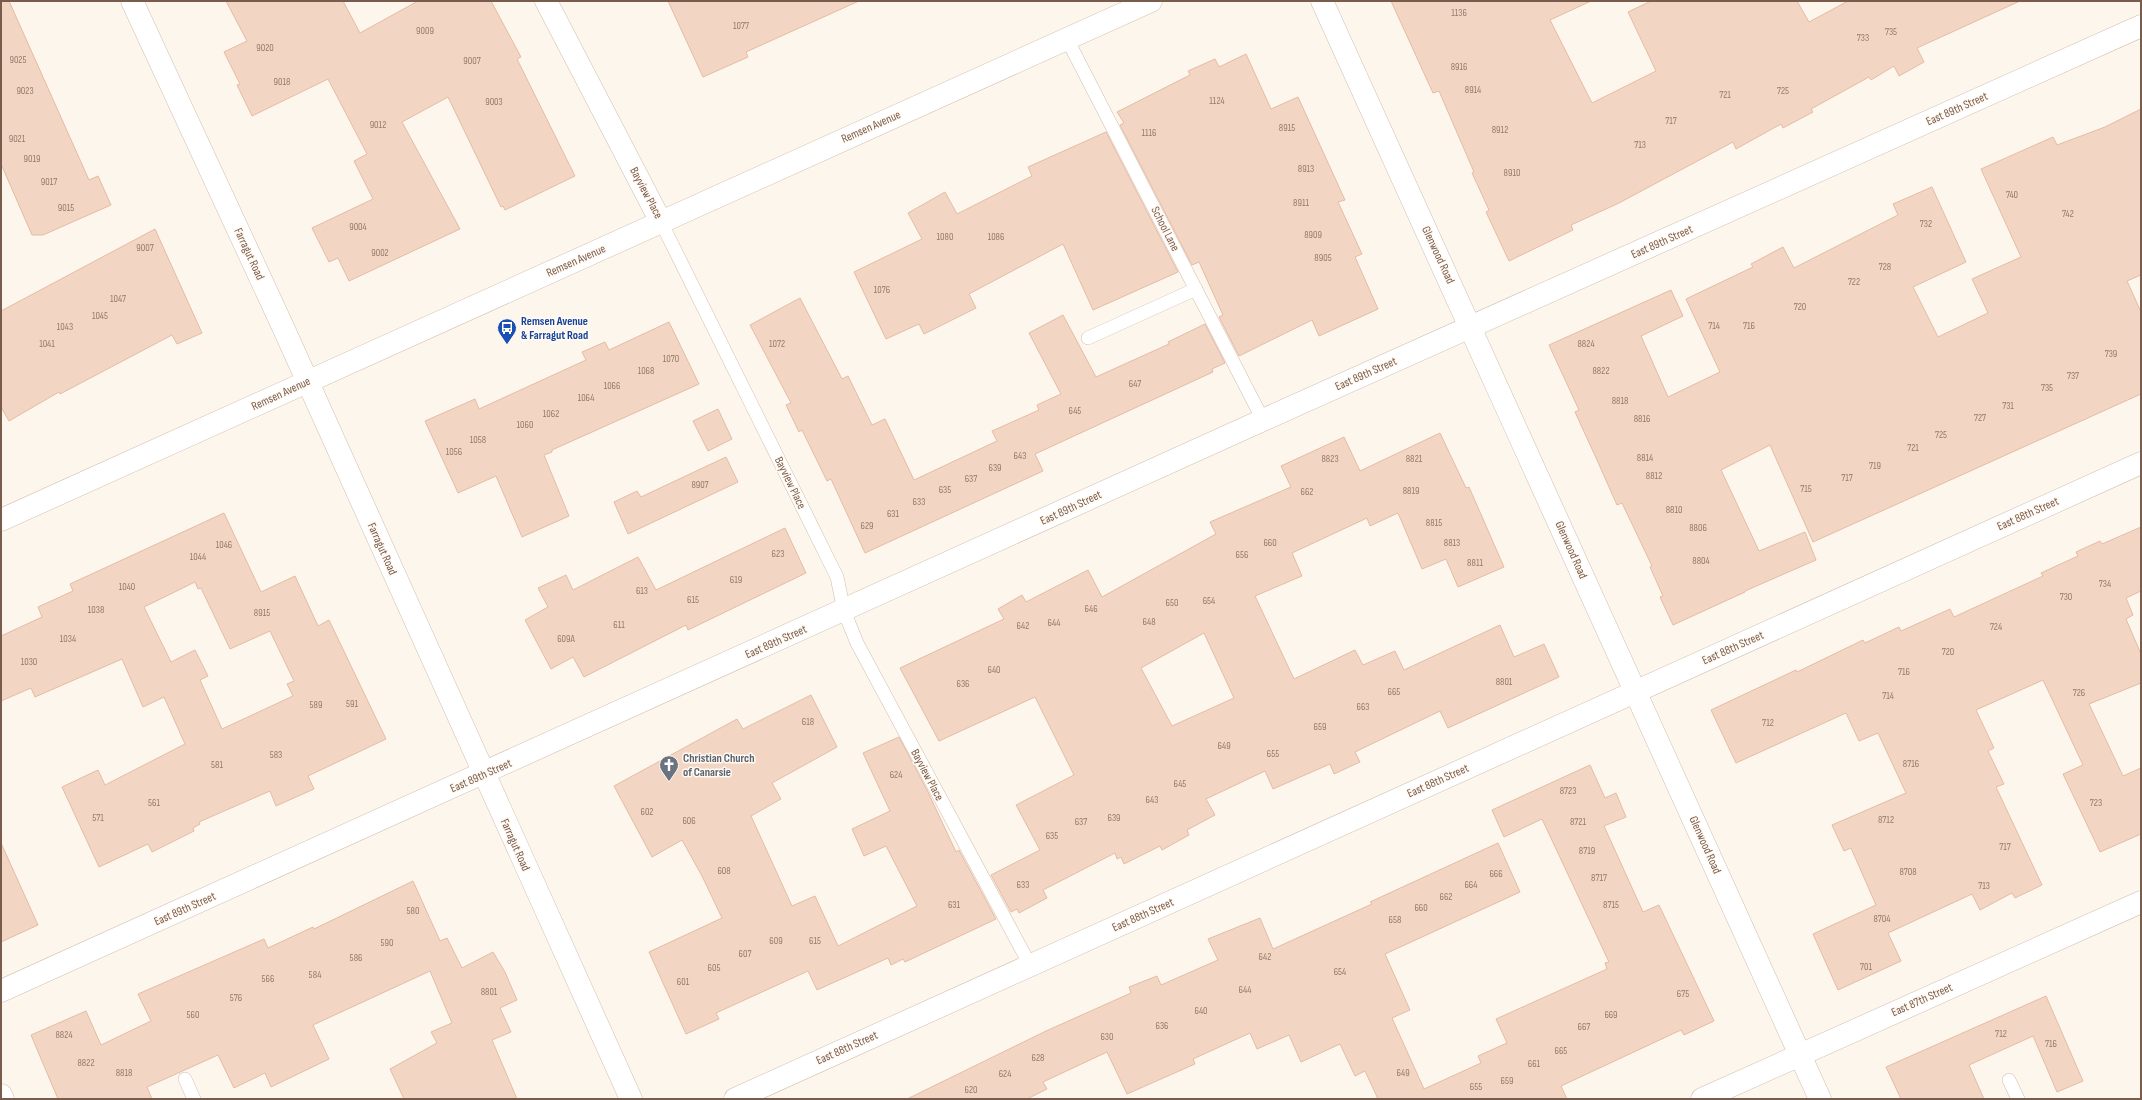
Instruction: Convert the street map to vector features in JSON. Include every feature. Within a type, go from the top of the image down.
[{"type":"street","name":"Farragut Road","points":[[132,1],[308,382],[483,774],[631,1099]]},
{"type":"street","name":"Bayview Place","points":[[546,1],[662,222]]},
{"type":"street","name":"Remsen Avenue","points":[[1,520],[1151,1]]},
{"type":"street","name":"Glenwood Road","points":[[1322,1],[1820,1099]]},
{"type":"street","name":"East 89th Street","points":[[1,991],[844,611],[1263,420],[2141,26]]},
{"type":"street","name":"East 88th Street","points":[[735,1099],[2141,463]]},
{"type":"street","name":"East 87th Street","points":[[1702,1099],[2141,902]]},
{"type":"street","points":[[1,1095],[3,1099]]},
{"type":"lane","name":"School Lane","points":[[1066,39],[1263,420]]},
{"type":"lane","name":"Bayview Place","points":[[662,222],[836,577],[844,611],[857,643],[1030,966]]},
{"type":"lane","points":[[1088,338],[1196,289]]},
{"type":"lane","points":[[185,1079],[194,1099]]},
{"type":"lane","points":[[2010,1080],[2018,1099]]},
{"type":"building","points":[[1,1],[9,1],[89,180],[98,176],[111,205],[43,235],[32,235],[1,164]]},
{"type":"building","points":[[226,1],[343,1],[360,33],[418,1],[491,1],[521,57],[517,59],[575,176],[505,210],[503,206],[501,207],[448,97],[402,122],[460,229],[349,281],[338,258],[329,262],[312,228],[373,199],[354,161],[367,154],[328,79],[252,116],[237,85],[240,84],[224,52],[247,41]]},
{"type":"building","points":[[668,1],[859,1],[746,52],[748,57],[703,77]]},
{"type":"building","points":[[1391,1],[1591,1],[1550,20],[1592,103],[1656,71],[1628,12],[1651,1],[1797,1],[1809,22],[1848,1],[2020,1],[1917,48],[1924,62],[1899,76],[1894,66],[1871,80],[1869,77],[1811,109],[1813,112],[1783,128],[1781,124],[1736,149],[1733,142],[1619,203],[1571,225],[1573,230],[1509,261],[1486,212],[1489,210],[1472,173],[1474,172],[1439,91],[1433,93]]},
{"type":"building","points":[[1246,54],[1271,109],[1298,97],[1345,200],[1338,202],[1362,254],[1355,257],[1378,309],[1319,336],[1312,320],[1239,356],[1219,317],[1223,315],[1199,262],[1192,265],[1120,125],[1124,123],[1117,112],[1190,75],[1188,71],[1215,59],[1219,67]]},
{"type":"building","points":[[2141,109],[2141,275],[2127,281],[2141,312],[2141,394],[1813,542],[1770,445],[1721,470],[1759,551],[1805,532],[1816,560],[1673,625],[1660,597],[1663,596],[1650,567],[1652,566],[1622,503],[1617,505],[1575,412],[1579,410],[1549,345],[1671,290],[1683,316],[1641,336],[1668,397],[1720,372],[1686,299],[1753,267],[1751,264],[1783,247],[1794,268],[1898,215],[1893,204],[1932,187],[1966,262],[1913,287],[1938,337],[1988,313],[1972,279],[2021,257],[1981,169],[2053,137],[2057,145],[2105,127]]},
{"type":"building","points":[[1106,132],[1178,272],[1093,310],[1063,244],[969,294],[976,308],[924,334],[919,324],[886,339],[854,272],[922,239],[908,213],[945,192],[957,214],[1032,176],[1028,167]]},
{"type":"building","points":[[155,229],[202,333],[177,344],[172,335],[60,394],[59,392],[9,421],[1,407],[1,311]]},
{"type":"building","points":[[800,298],[842,379],[848,376],[872,425],[885,419],[914,480],[997,441],[992,431],[1039,410],[1037,405],[1061,394],[1029,333],[1063,315],[1096,377],[1169,344],[1168,342],[1205,324],[1225,363],[1212,369],[1213,372],[1035,454],[1043,471],[865,553],[831,479],[827,481],[802,430],[799,432],[786,405],[791,403],[750,325]]},
{"type":"building","points":[[669,322],[699,384],[552,450],[552,452],[544,455],[569,516],[522,537],[496,476],[458,493],[425,421],[475,399],[479,409],[586,360],[582,352],[605,342],[609,350]]},
{"type":"building","points":[[718,409],[732,439],[708,451],[693,421]]},
{"type":"building","points":[[1440,433],[1466,488],[1469,487],[1504,567],[1458,587],[1446,559],[1422,569],[1398,513],[1370,526],[1367,518],[1292,553],[1302,576],[1255,596],[1294,679],[1355,650],[1363,665],[1395,651],[1404,670],[1500,625],[1514,657],[1544,644],[1559,677],[1448,728],[1440,711],[1355,752],[1360,762],[1334,774],[1330,764],[1273,789],[1265,771],[1206,799],[1215,815],[1187,830],[1189,835],[1162,850],[1160,846],[1124,864],[1121,857],[1117,859],[1115,853],[1043,890],[1047,898],[1019,913],[1017,909],[1011,912],[991,875],[1040,850],[1016,805],[1074,775],[1035,697],[939,741],[900,668],[1004,619],[998,609],[1022,595],[1026,602],[1088,570],[1102,597],[1216,534],[1210,522],[1291,487],[1281,466],[1344,437],[1360,471]],"holes":[[[1204,633],[1234,698],[1172,726],[1141,668]]]},
{"type":"building","points":[[726,457],[738,482],[628,534],[614,502],[637,491],[641,497]]},
{"type":"building","points":[[224,513],[261,592],[295,576],[318,626],[329,620],[386,739],[308,776],[314,789],[276,806],[270,791],[199,822],[200,824],[193,828],[194,831],[152,852],[148,844],[99,867],[62,787],[98,770],[105,785],[185,744],[164,697],[143,707],[122,659],[35,697],[31,688],[1,701],[1,636],[42,617],[38,607],[73,591],[70,584]],"holes":[[[195,582],[198,589],[201,588],[230,649],[270,631],[294,681],[287,684],[293,696],[222,729],[200,680],[208,676],[195,650],[171,662],[144,607]]]},
{"type":"building","points":[[2141,527],[2141,591],[2126,598],[2133,615],[2126,619],[2141,654],[2141,683],[2089,704],[2123,776],[2141,768],[2141,834],[2100,852],[2063,774],[2083,765],[2043,680],[1976,710],[1994,748],[1988,751],[2004,784],[1996,787],[2042,885],[2015,898],[2012,893],[1980,910],[1972,894],[1888,933],[1901,961],[1838,990],[1813,934],[1876,905],[1851,848],[1844,851],[1832,825],[1906,793],[1878,733],[1859,741],[1846,713],[1736,763],[1711,710],[1796,670],[1797,672],[1863,640],[1865,643],[1899,627],[1901,631],[1950,609],[1954,617],[2043,576],[2041,573],[2078,556],[2076,552],[2100,541],[2102,544]]},
{"type":"building","points":[[785,528],[806,573],[688,630],[686,625],[584,677],[573,657],[551,669],[525,620],[548,607],[538,588],[566,575],[573,590],[638,557],[656,590]]},
{"type":"building","points":[[811,695],[837,747],[772,783],[781,799],[751,816],[792,906],[815,896],[838,946],[917,906],[886,846],[864,856],[852,829],[890,811],[863,753],[899,737],[928,792],[956,852],[959,850],[996,919],[905,962],[903,959],[891,965],[888,958],[817,990],[808,971],[716,1013],[719,1019],[686,1034],[649,952],[722,918],[702,876],[682,840],[652,857],[614,786],[737,719],[743,729]]},
{"type":"building","points":[[1590,765],[1605,798],[1616,793],[1626,817],[1604,826],[1643,912],[1659,905],[1714,1021],[1684,1035],[1681,1030],[1561,1086],[1567,1099],[1378,1099],[1365,1071],[1355,1076],[1340,1044],[1301,1062],[1289,1035],[1257,1049],[1250,1033],[1193,1059],[1195,1064],[1127,1094],[1107,1052],[1043,1082],[1047,1089],[1027,1099],[907,1099],[1046,1031],[1131,993],[1129,987],[1157,976],[1161,985],[1218,960],[1208,939],[1260,918],[1273,949],[1372,904],[1370,902],[1498,843],[1520,892],[1385,954],[1410,1010],[1392,1018],[1424,1089],[1481,1063],[1478,1056],[1507,1043],[1496,1019],[1607,969],[1605,963],[1609,962],[1542,819],[1504,837],[1492,810]]},
{"type":"building","points":[[1,843],[38,925],[1,942]]},
{"type":"building","points":[[413,881],[440,941],[447,938],[462,968],[493,952],[505,972],[517,1000],[500,1008],[511,1032],[492,1040],[517,1099],[404,1099],[390,1069],[437,1043],[431,1032],[452,1023],[430,971],[313,1025],[329,1059],[271,1087],[265,1073],[234,1088],[218,1055],[147,1087],[152,1099],[58,1099],[31,1035],[86,1011],[101,1045],[151,1021],[138,994],[264,939],[268,948],[313,927],[314,929]]},
{"type":"building","points":[[2046,996],[2083,1081],[2057,1092],[2033,1036],[1969,1065],[1984,1099],[1901,1099],[1886,1067]]},
{"type":"place","name":"Remsen Avenue & Farragut Road","points":[[507,345]]},
{"type":"place","name":"Christian Church of Canarsie","points":[[669,782]]}]
